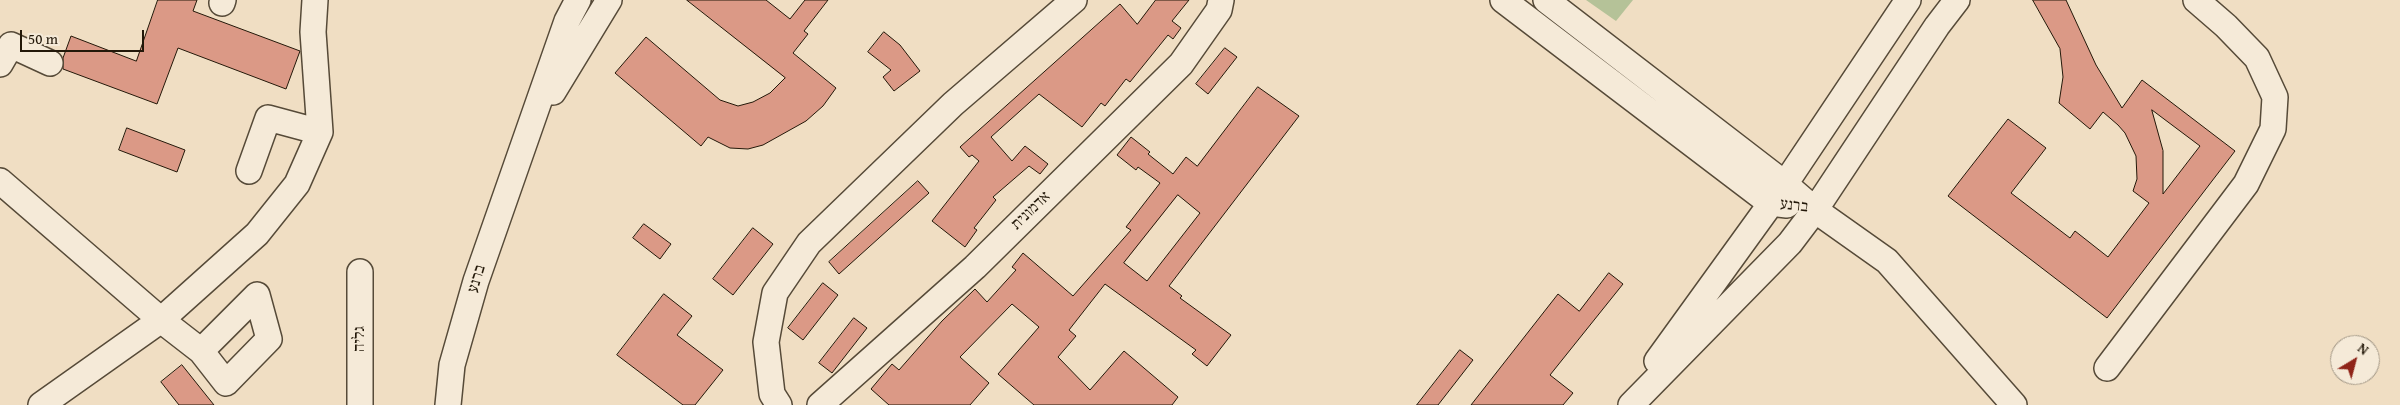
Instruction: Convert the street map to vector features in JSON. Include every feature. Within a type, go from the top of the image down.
[{"type":"street","points":[[41,405],[161,320],[257,234],[297,184],[320,132],[313,32],[315,0]]},
{"type":"street","name":"ברנע","points":[[448,405],[452,365],[476,281],[567,21],[578,0]]},
{"type":"street","name":"ברנע","points":[[519,156],[555,89],[609,0]]},
{"type":"street","points":[[779,405],[772,394],[766,342],[773,301],[775,293],[809,243],[953,104],[1074,0]]},
{"type":"street","name":"אדמונית","points":[[820,405],[975,267],[1181,64],[1220,10],[1221,0]]},
{"type":"street","name":"ברנע","points":[[1503,0],[1778,193],[1815,210]]},
{"type":"street","name":"ברנע","points":[[1546,0],[1778,193]]},
{"type":"street","points":[[1626,405],[1778,193],[1908,0]]},
{"type":"street","points":[[1631,405],[1790,243],[1815,210],[1936,26],[1957,0]]},
{"type":"street","points":[[2107,368],[2246,184],[2273,129],[2275,97],[2257,58],[2226,26],[2196,0]]},
{"type":"street","points":[[0,64],[11,45],[50,63]]},
{"type":"street","points":[[249,171],[268,118],[320,132]]},
{"type":"street","points":[[1838,174],[1833,194],[1837,210],[1849,230],[1887,261],[2014,405]]},
{"type":"street","points":[[0,181],[161,320],[201,351]]},
{"type":"street","points":[[1815,210],[1887,261]]},
{"type":"street","name":"גליה","points":[[360,272],[360,405]]},
{"type":"green space","points":[[1586,0],[1633,0],[1616,21]]},
{"type":"building","points":[[158,0],[197,0],[193,11],[300,51],[286,89],[178,48],[157,104],[63,69],[63,58],[71,36],[136,61]]},
{"type":"building","points":[[687,0],[766,0],[790,19],[805,0],[828,0],[804,31],[808,34],[793,53],[836,88],[823,106],[806,121],[763,145],[748,149],[730,148],[708,137],[701,146],[615,73],[646,37],[720,100],[738,106],[753,102],[770,93],[785,78]]},
{"type":"building","points":[[1156,0],[1189,0],[1172,21],[1181,28],[1173,39],[1168,35],[1130,82],[1126,79],[1105,106],[1101,103],[1082,127],[1039,94],[991,137],[1012,161],[1025,146],[1048,164],[1040,174],[1029,166],[993,197],[996,200],[974,228],[977,230],[965,247],[932,221],[979,161],[972,155],[969,157],[960,147],[1120,4],[1137,24]]},
{"type":"building","points":[[2033,0],[2066,0],[2096,65],[2122,108],[2142,80],[2235,151],[2107,318],[1948,196],[2008,119],[2046,148],[2011,193],[2070,238],[2075,231],[2108,257],[2149,203],[2133,191],[2137,179],[2136,156],[2125,133],[2118,125],[2103,112],[2090,129],[2059,103],[2063,77],[2060,49]],"holes":[[[2152,110],[2200,146],[2163,194],[2163,151]]]},
{"type":"building","points":[[884,32],[900,45],[920,71],[894,91],[883,77],[891,70],[868,52]]},
{"type":"building","points":[[1225,48],[1237,57],[1208,94],[1196,84]]},
{"type":"building","points":[[1258,87],[1299,116],[1169,286],[1182,296],[1180,298],[1231,335],[1207,366],[1192,354],[1196,350],[1105,284],[1069,330],[1076,336],[1058,357],[1090,390],[1124,351],[1178,397],[1172,405],[1034,405],[998,374],[1039,327],[1012,304],[960,357],[989,383],[970,405],[889,405],[871,389],[892,364],[899,370],[942,321],[975,289],[987,302],[1016,270],[1012,267],[1023,253],[1073,296],[1131,230],[1126,227],[1160,183],[1138,167],[1136,170],[1117,155],[1131,137],[1150,152],[1148,154],[1173,174],[1186,157],[1197,166]],"holes":[[[1178,195],[1200,213],[1147,281],[1124,263]]]},
{"type":"building","points":[[127,128],[185,150],[177,172],[119,150]]},
{"type":"building","points":[[918,181],[929,193],[839,274],[829,262]]},
{"type":"building","points":[[644,224],[671,244],[660,259],[633,238]]},
{"type":"building","points":[[753,228],[773,244],[733,295],[713,279]]},
{"type":"building","points":[[1609,273],[1623,284],[1550,375],[1573,393],[1563,405],[1471,405],[1558,294],[1579,311]]},
{"type":"building","points":[[823,283],[838,295],[803,340],[788,328]]},
{"type":"building","points":[[664,294],[692,316],[677,335],[723,370],[695,405],[683,405],[617,355]]},
{"type":"building","points":[[854,318],[867,328],[832,373],[819,363]]},
{"type":"building","points":[[1460,350],[1473,360],[1438,405],[1417,405]]},
{"type":"building","points":[[182,365],[214,405],[179,405],[161,382]]}]
